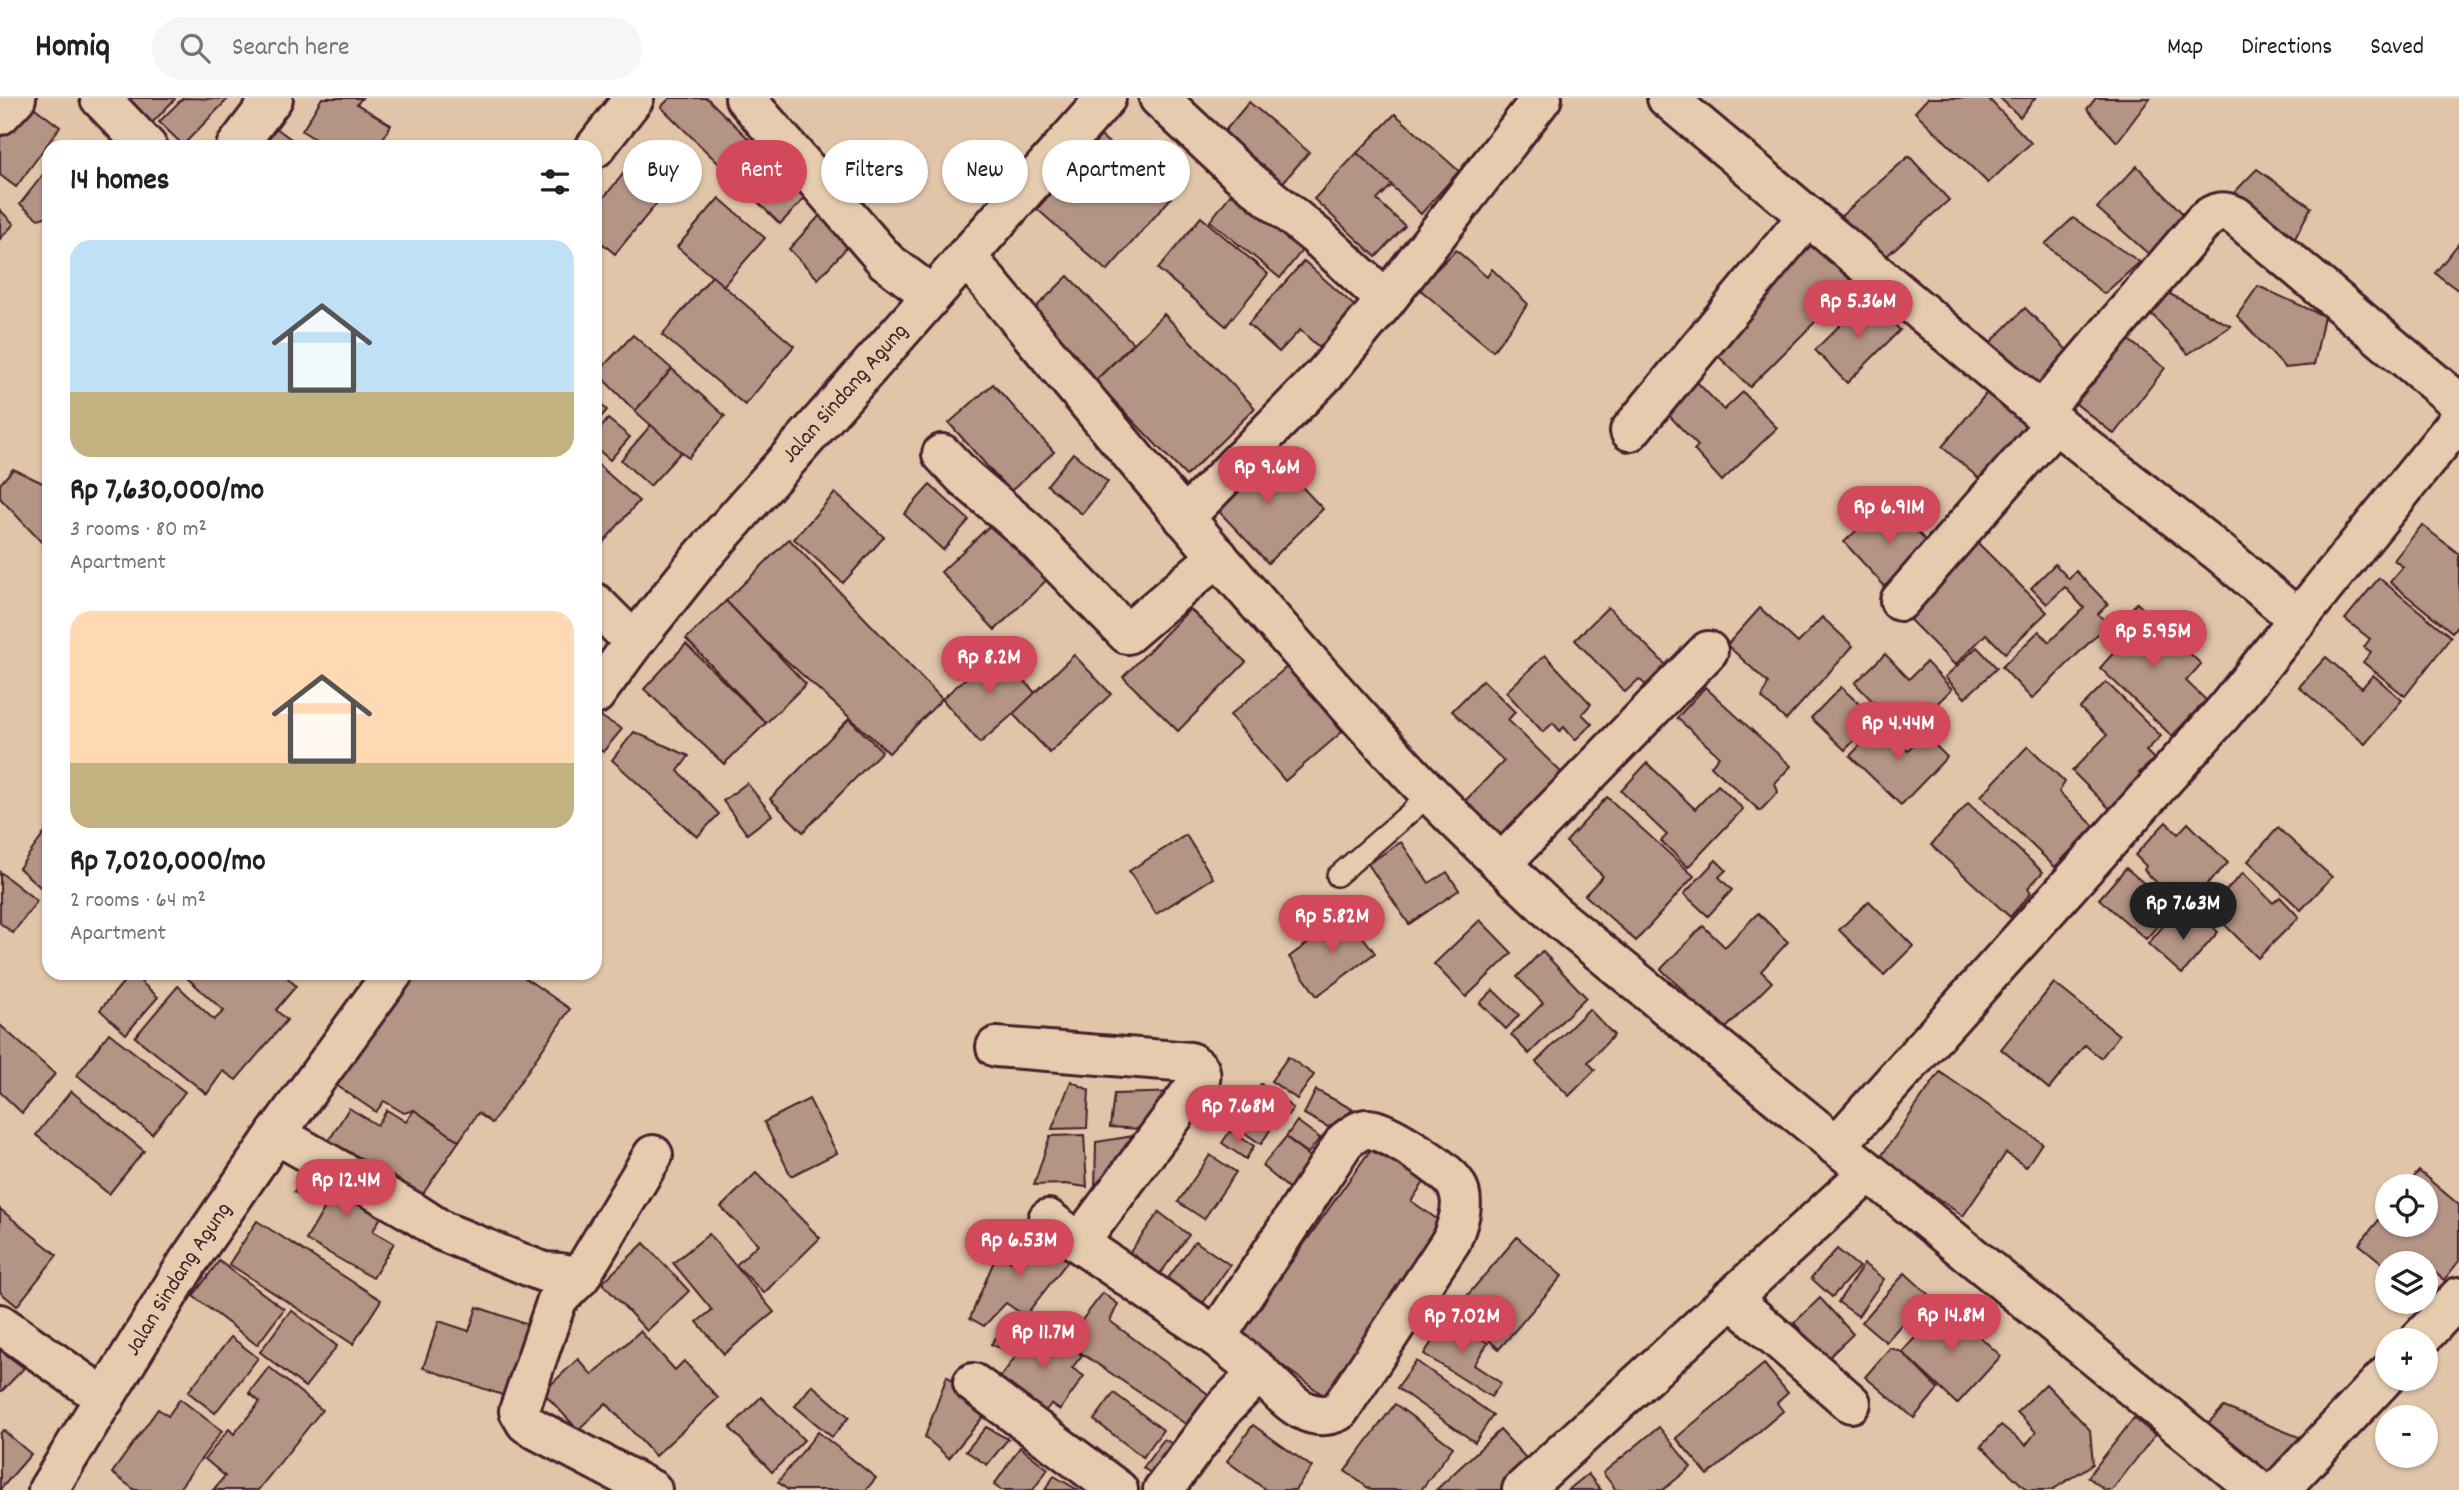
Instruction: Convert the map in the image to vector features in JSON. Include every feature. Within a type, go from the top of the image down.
[{"type":"street","points":[[0,115],[16,98]]},
{"type":"street","points":[[100,98],[140,140]]},
{"type":"street","points":[[241,140],[273,98]]},
{"type":"street","points":[[601,140],[634,98]]},
{"type":"street","points":[[745,98],[886,261],[931,295]]},
{"type":"street","name":"Jalan Sindang Agung","points":[[602,685],[700,559],[1106,98]]},
{"type":"street","points":[[1159,98],[1238,172],[1320,239],[1386,300]]},
{"type":"street","points":[[1184,518],[1325,374],[1386,300],[1542,98]]},
{"type":"street","points":[[1667,98],[2048,418],[2220,552],[2298,619]]},
{"type":"street","points":[[1900,601],[2204,221],[2214,212],[2224,211],[2236,216],[2459,403]]},
{"type":"street","points":[[1630,431],[1808,216]]},
{"type":"street","points":[[966,256],[1184,518],[1350,708],[1430,794],[1501,864],[1555,915],[2258,1490]]},
{"type":"street","points":[[1836,1146],[2223,713],[2459,420]]},
{"type":"street","points":[[942,454],[964,477],[1027,531],[1127,634],[1218,556]]},
{"type":"street","points":[[602,610],[634,642]]},
{"type":"street","points":[[1501,864],[1708,651]]},
{"type":"street","name":"Jalan Sindang Agung","points":[[48,1490],[188,1262],[276,1134],[388,980]]},
{"type":"street","points":[[996,1047],[1190,1062],[1202,1072],[1200,1080],[1079,1243]]},
{"type":"street","points":[[1048,1219],[1216,1337],[1298,1408],[1315,1416],[1328,1416],[1339,1411],[1451,1241],[1459,1222],[1461,1202],[1456,1184],[1441,1168],[1382,1132],[1367,1128],[1356,1133],[1345,1141],[1216,1337]]},
{"type":"street","points":[[276,1134],[442,1231],[543,1272],[580,1277]]},
{"type":"street","points":[[652,1490],[537,1430],[526,1423],[519,1411],[557,1300],[580,1277],[653,1155]]},
{"type":"street","points":[[1521,1490],[1869,1172]]},
{"type":"street","points":[[2430,1328],[2459,1297]]},
{"type":"street","points":[[1731,1298],[1850,1403]]},
{"type":"street","points":[[0,1324],[105,1398]]},
{"type":"street","points":[[1163,1490],[1224,1408],[1259,1372]]},
{"type":"street","points":[[973,1383],[1118,1490]]},
{"type":"street","points":[[2279,1490],[2375,1388]]},
{"type":"lane","points":[[1337,876],[1430,794]]},
{"type":"building","points":[[127,98],[174,98],[175,99],[152,123]]},
{"type":"building","points":[[183,98],[228,99],[188,140],[178,140],[159,122]]},
{"type":"building","points":[[322,98],[362,98],[357,104],[391,125],[382,140],[317,140],[302,131]]},
{"type":"building","points":[[670,98],[707,98],[750,140],[716,140],[716,161],[702,147],[702,140],[695,140],[661,107]]},
{"type":"building","points":[[1928,98],[1988,98],[2031,143],[1988,183],[1915,112]]},
{"type":"building","points":[[2000,98],[2035,98],[2020,117]]},
{"type":"building","points":[[2096,98],[2150,98],[2117,142],[2087,109]]},
{"type":"building","points":[[27,102],[60,127],[50,140],[42,140],[42,152],[16,187],[0,175],[0,138]]},
{"type":"building","points":[[1249,102],[1309,152],[1273,194],[1214,144]]},
{"type":"building","points":[[1395,114],[1459,171],[1421,214],[1357,153]]},
{"type":"building","points":[[272,125],[292,140],[262,140]]},
{"type":"building","points":[[1357,153],[1392,185],[1377,200],[1405,226],[1376,257],[1314,199]]},
{"type":"building","points":[[1909,156],[1949,200],[1880,262],[1840,217]]},
{"type":"building","points":[[2137,166],[2188,219],[2152,257],[2097,208]]},
{"type":"building","points":[[2257,169],[2311,207],[2289,250],[2226,201]]},
{"type":"building","points":[[623,174],[623,203],[657,203],[615,254],[602,243],[602,200]]},
{"type":"building","points":[[42,176],[42,218],[38,219],[20,204]]},
{"type":"building","points":[[1241,181],[1311,239],[1280,278],[1210,221]]},
{"type":"building","points":[[716,202],[725,203],[765,238],[723,286],[677,247]]},
{"type":"building","points":[[759,203],[800,203],[780,224]]},
{"type":"building","points":[[1042,203],[1167,203],[1107,271],[1037,209]]},
{"type":"building","points":[[0,210],[14,224],[0,239]]},
{"type":"building","points":[[823,212],[851,243],[818,279],[789,249]]},
{"type":"building","points":[[1201,217],[1268,274],[1226,326],[1158,269]]},
{"type":"building","points":[[2073,218],[2140,262],[2104,294],[2045,244]]},
{"type":"building","points":[[1814,231],[1864,273],[1750,387],[1711,349]]},
{"type":"building","points":[[2459,243],[2459,291],[2435,273]]},
{"type":"building","points":[[1456,250],[1487,277],[1492,269],[1528,304],[1493,351],[1418,288]]},
{"type":"building","points":[[1304,261],[1359,310],[1323,351],[1300,330],[1279,352],[1248,324]]},
{"type":"building","points":[[712,276],[794,346],[745,405],[662,335]]},
{"type":"building","points":[[1068,276],[1133,343],[1095,381],[1029,314]]},
{"type":"building","points":[[2258,286],[2324,316],[2314,365],[2285,368],[2237,316]]},
{"type":"building","points":[[2166,292],[2231,326],[2188,354],[2149,311]]},
{"type":"building","points":[[1868,297],[1900,330],[1847,383],[1815,350]]},
{"type":"building","points":[[2025,308],[2075,358],[2037,396],[1987,346]]},
{"type":"building","points":[[1164,314],[1255,408],[1186,476],[1095,381]]},
{"type":"building","points":[[2121,334],[2165,368],[2114,434],[2070,399]]},
{"type":"building","points":[[633,335],[672,369],[635,411],[602,378],[602,368]]},
{"type":"building","points":[[672,369],[725,416],[688,458],[635,411]]},
{"type":"building","points":[[1694,379],[1724,410],[1743,392],[1777,428],[1722,481],[1694,450],[1698,446],[1663,409]]},
{"type":"building","points":[[993,384],[1054,452],[1010,492],[949,423]]},
{"type":"building","points":[[1990,389],[2036,427],[1988,486],[1942,447]]},
{"type":"building","points":[[608,419],[630,437],[610,460],[602,453],[602,426]]},
{"type":"building","points":[[651,425],[681,452],[650,486],[621,460]]},
{"type":"building","points":[[1266,449],[1323,509],[1268,563],[1211,503]]},
{"type":"building","points":[[1073,453],[1108,482],[1082,514],[1047,485]]},
{"type":"building","points":[[602,468],[639,501],[602,544]]},
{"type":"building","points":[[13,469],[42,483],[42,543],[0,498],[0,484]]},
{"type":"building","points":[[930,485],[969,520],[943,550],[904,514]]},
{"type":"building","points":[[835,493],[884,537],[843,583],[794,539]]},
{"type":"building","points":[[1889,501],[1935,551],[1890,592],[1844,542]]},
{"type":"building","points":[[1001,515],[1055,572],[995,630],[941,572]]},
{"type":"building","points":[[2422,525],[2459,554],[2459,624],[2452,632],[2390,582],[2403,567],[2394,560]]},
{"type":"building","points":[[1973,538],[2047,612],[2005,653],[1986,634],[1955,665],[1901,611]]},
{"type":"building","points":[[789,539],[942,699],[889,753],[766,642],[726,601]]},
{"type":"building","points":[[2055,564],[2069,579],[2076,571],[2108,604],[2098,614],[2108,624],[2032,699],[2002,667],[2039,631],[2049,642],[2084,608],[2065,587],[2047,604],[2031,588]]},
{"type":"building","points":[[2379,578],[2451,637],[2405,696],[2363,662],[2371,652],[2364,647],[2370,639],[2345,619]]},
{"type":"building","points":[[726,601],[806,684],[766,723],[686,639]]},
{"type":"building","points":[[2137,603],[2201,664],[2186,681],[2206,700],[2172,736],[2100,668],[2117,649],[2105,637]]},
{"type":"building","points":[[1608,607],[1668,667],[1648,687],[1639,679],[1625,692],[1575,640]]},
{"type":"building","points":[[1760,608],[1798,643],[1822,617],[1853,646],[1786,720],[1762,698],[1768,683],[1727,645]]},
{"type":"building","points":[[1190,609],[1246,662],[1178,731],[1123,677]]},
{"type":"building","points":[[686,644],[766,723],[724,764],[644,689]]},
{"type":"building","points":[[1977,647],[1997,668],[1965,698],[1945,677]]},
{"type":"building","points":[[998,650],[1036,694],[980,743],[942,699]]},
{"type":"building","points":[[1885,654],[1909,679],[1926,662],[1952,689],[1905,735],[1855,683]]},
{"type":"building","points":[[1074,655],[1111,694],[1050,753],[1013,714]]},
{"type":"building","points":[[1545,655],[1591,704],[1582,714],[1592,724],[1575,740],[1564,727],[1560,731],[1553,723],[1543,732],[1506,692]]},
{"type":"building","points":[[2326,657],[2362,688],[2373,675],[2402,700],[2365,744],[2299,687]]},
{"type":"building","points":[[1288,666],[1342,732],[1285,781],[1230,715]]},
{"type":"building","points":[[1483,680],[1515,712],[1508,720],[1571,782],[1510,845],[1465,801],[1504,761],[1452,711]]},
{"type":"building","points":[[2106,682],[2161,736],[2146,751],[2154,759],[2139,773],[2147,780],[2114,813],[2072,771],[2107,735],[2080,708]]},
{"type":"building","points":[[1705,687],[1791,766],[1775,783],[1778,792],[1760,811],[1711,766],[1719,756],[1677,718]]},
{"type":"building","points":[[1841,687],[1875,719],[1845,750],[1811,718]]},
{"type":"building","points":[[602,717],[622,729],[602,751]]},
{"type":"building","points":[[849,719],[882,751],[803,832],[770,799]]},
{"type":"building","points":[[1880,724],[1908,751],[1924,734],[1947,757],[1901,805],[1850,756]]},
{"type":"building","points":[[634,732],[689,756],[678,771],[719,814],[697,837],[612,760]]},
{"type":"building","points":[[2028,746],[2065,782],[2059,792],[2094,826],[2055,867],[1981,796]]},
{"type":"building","points":[[1647,763],[1695,809],[1718,785],[1743,809],[1688,867],[1661,841],[1667,835],[1621,791]]},
{"type":"building","points":[[747,783],[772,815],[747,834],[723,801]]},
{"type":"building","points":[[1607,797],[1694,876],[1636,941],[1585,895],[1603,876],[1566,842]]},
{"type":"building","points":[[1968,803],[2043,872],[2028,888],[2031,893],[2010,917],[1931,845]]},
{"type":"building","points":[[2166,822],[2178,834],[2188,823],[2228,863],[2188,903],[2169,883],[2163,889],[2144,870],[2146,866],[2135,855]]},
{"type":"building","points":[[2278,828],[2332,877],[2301,910],[2248,861]]},
{"type":"building","points":[[1186,835],[1213,878],[1156,914],[1129,871]]},
{"type":"building","points":[[42,837],[42,889],[19,868]]},
{"type":"building","points":[[1401,842],[1429,883],[1447,872],[1459,890],[1409,924],[1368,864]]},
{"type":"building","points":[[1716,860],[1726,870],[1719,877],[1732,890],[1708,916],[1684,894]]},
{"type":"building","points":[[2126,868],[2173,908],[2146,939],[2099,899]]},
{"type":"building","points":[[0,872],[37,901],[13,933],[0,923]]},
{"type":"building","points":[[2243,873],[2273,903],[2280,897],[2299,917],[2258,958],[2208,908]]},
{"type":"building","points":[[1869,901],[1913,946],[1884,975],[1839,930]]},
{"type":"building","points":[[1758,913],[1788,942],[1761,971],[1772,982],[1726,1028],[1713,1015],[1701,1027],[1677,1004],[1687,994],[1661,969],[1703,926],[1725,947]]},
{"type":"building","points":[[2200,913],[2218,932],[2182,974],[2148,944],[2169,919],[2183,930]]},
{"type":"building","points":[[1346,915],[1375,953],[1317,996],[1289,957]]},
{"type":"building","points":[[1480,920],[1512,953],[1466,997],[1434,964]]},
{"type":"building","points":[[1542,951],[1586,997],[1529,1054],[1511,1035],[1543,1003],[1517,977]]},
{"type":"building","points":[[125,980],[139,980],[158,997],[126,1034],[100,1010]]},
{"type":"building","points":[[189,980],[290,980],[296,986],[276,1010],[287,1020],[236,1080],[223,1071],[207,1094],[135,1037],[178,986],[214,1020],[224,1011]]},
{"type":"building","points":[[408,980],[528,980],[570,1009],[492,1123],[478,1113],[459,1141],[414,1110],[404,1113],[384,1101],[376,1112],[336,1085]]},
{"type":"building","points":[[2054,983],[2119,1035],[2101,1058],[2085,1045],[2049,1089],[2001,1049]]},
{"type":"building","points":[[1493,990],[1519,1015],[1506,1029],[1480,1003]]},
{"type":"building","points":[[1589,1009],[1614,1035],[1588,1062],[1595,1070],[1569,1096],[1536,1062]]},
{"type":"building","points":[[0,1025],[55,1074],[22,1113],[0,1092]]},
{"type":"building","points":[[109,1033],[185,1092],[152,1134],[77,1075]]},
{"type":"building","points":[[1288,1057],[1314,1075],[1297,1099],[1271,1081]]},
{"type":"building","points":[[1940,1072],[2042,1143],[2026,1167],[2006,1153],[1963,1216],[1880,1158]]},
{"type":"building","points":[[1071,1081],[1089,1090],[1087,1128],[1052,1129]]},
{"type":"building","points":[[1261,1084],[1293,1108],[1288,1115],[1255,1091]]},
{"type":"building","points":[[1316,1090],[1352,1109],[1339,1133],[1304,1114]]},
{"type":"building","points":[[71,1091],[144,1151],[109,1194],[36,1135]]},
{"type":"building","points":[[1179,1092],[1155,1130],[1110,1127],[1114,1094]]},
{"type":"building","points":[[1248,1094],[1283,1118],[1277,1128],[1241,1103]]},
{"type":"building","points":[[809,1099],[837,1153],[791,1176],[764,1122]]},
{"type":"building","points":[[1231,1103],[1270,1130],[1261,1144],[1221,1117]]},
{"type":"building","points":[[349,1108],[377,1125],[387,1110],[406,1122],[414,1110],[459,1141],[416,1204],[325,1147]]},
{"type":"building","points":[[1297,1121],[1320,1138],[1308,1153],[1286,1137]]},
{"type":"building","points":[[1230,1131],[1254,1146],[1246,1159],[1222,1143]]},
{"type":"building","points":[[1084,1135],[1087,1187],[1065,1184],[1034,1185],[1050,1136]]},
{"type":"building","points":[[1140,1135],[1095,1190],[1096,1142]]},
{"type":"building","points":[[1286,1137],[1316,1162],[1292,1191],[1262,1166]]},
{"type":"building","points":[[1378,1139],[1429,1175],[1411,1201],[1447,1226],[1326,1397],[1240,1335]]},
{"type":"building","points":[[1210,1155],[1236,1172],[1204,1219],[1178,1202]]},
{"type":"building","points":[[313,1160],[389,1203],[373,1231],[394,1243],[373,1278],[306,1240],[324,1209],[294,1192]]},
{"type":"building","points":[[756,1173],[820,1238],[764,1293],[736,1265],[758,1244],[721,1207]]},
{"type":"building","points":[[2438,1187],[2459,1205],[2459,1261],[2444,1280],[2438,1275],[2438,1251],[2375,1251],[2375,1257],[2359,1244],[2375,1225],[2375,1237],[2438,1237]]},
{"type":"building","points":[[0,1209],[57,1255],[17,1306],[0,1292]]},
{"type":"building","points":[[1159,1212],[1189,1235],[1156,1279],[1127,1256]]},
{"type":"building","points":[[257,1221],[381,1300],[353,1344],[229,1264]]},
{"type":"building","points":[[709,1234],[774,1312],[724,1354],[697,1322],[712,1310],[673,1263]]},
{"type":"building","points":[[1031,1234],[1071,1257],[1025,1316],[1006,1303],[984,1326],[970,1318],[999,1249],[1011,1262]]},
{"type":"building","points":[[1517,1237],[1562,1276],[1499,1349],[1455,1310]]},
{"type":"building","points":[[1195,1241],[1230,1265],[1198,1310],[1163,1285]]},
{"type":"building","points":[[644,1243],[689,1291],[647,1331],[602,1283]]},
{"type":"building","points":[[1837,1249],[1859,1267],[1832,1297],[1811,1278]]},
{"type":"building","points":[[219,1261],[284,1309],[257,1345],[193,1296]]},
{"type":"building","points":[[1864,1264],[1884,1279],[1858,1316],[1838,1302]]},
{"type":"building","points":[[1905,1273],[1928,1294],[1886,1342],[1862,1322]]},
{"type":"building","points":[[1103,1293],[1118,1304],[1110,1321],[1216,1400],[1193,1429],[1065,1342]]},
{"type":"building","points":[[1820,1298],[1853,1334],[1827,1359],[1794,1323]]},
{"type":"building","points":[[1945,1305],[2001,1356],[1957,1404],[1902,1352]]},
{"type":"building","points":[[477,1307],[535,1327],[511,1398],[423,1368],[439,1321],[469,1331]]},
{"type":"building","points":[[291,1310],[337,1346],[305,1387],[260,1352]]},
{"type":"building","points":[[1448,1317],[1488,1343],[1474,1365],[1501,1383],[1491,1397],[1424,1354]]},
{"type":"building","points":[[1009,1320],[1029,1331],[1012,1353],[991,1344]]},
{"type":"building","points":[[1039,1324],[1082,1355],[1072,1368],[1084,1376],[1060,1410],[1051,1404],[1043,1414],[997,1382]]},
{"type":"building","points":[[640,1331],[675,1370],[684,1361],[718,1398],[655,1456],[606,1403],[578,1430],[543,1392],[578,1359],[592,1375]]},
{"type":"building","points":[[231,1337],[258,1358],[215,1413],[188,1392]]},
{"type":"building","points":[[1890,1348],[1902,1352],[1938,1389],[1914,1418],[1865,1377]]},
{"type":"building","points":[[0,1350],[24,1368],[2,1391],[0,1391]]},
{"type":"building","points":[[1416,1361],[1493,1415],[1475,1442],[1397,1388]]},
{"type":"building","points":[[1764,1364],[1788,1393],[1777,1403],[1783,1411],[1708,1475],[1676,1438]]},
{"type":"building","points":[[269,1367],[322,1410],[258,1490],[213,1490],[225,1476],[205,1459],[229,1429],[234,1434],[260,1402],[249,1393]]},
{"type":"building","points":[[947,1376],[988,1411],[949,1458],[925,1437]]},
{"type":"building","points":[[2046,1384],[2090,1430],[2093,1464],[2052,1490],[2027,1490],[1981,1446],[2001,1425],[2026,1445],[2036,1432],[2017,1412]]},
{"type":"building","points":[[812,1385],[849,1417],[832,1437],[795,1406]]},
{"type":"building","points":[[1114,1393],[1163,1430],[1143,1457],[1094,1420]]},
{"type":"building","points":[[761,1397],[804,1440],[772,1472],[730,1428]]},
{"type":"building","points":[[180,1399],[222,1431],[178,1490],[135,1490],[112,1473],[158,1409],[168,1416]]},
{"type":"building","points":[[1395,1404],[1453,1447],[1421,1490],[1371,1490],[1345,1471]]},
{"type":"building","points":[[2224,1407],[2304,1439],[2262,1480],[2207,1424]]},
{"type":"building","points":[[2134,1418],[2155,1435],[2112,1490],[2105,1490],[2088,1477]]},
{"type":"building","points":[[1253,1425],[1312,1467],[1295,1490],[1266,1490],[1227,1461]]},
{"type":"building","points":[[986,1427],[1008,1439],[987,1465],[966,1451]]},
{"type":"building","points":[[1659,1427],[1691,1467],[1663,1490],[1616,1490],[1603,1473]]},
{"type":"building","points":[[3,1430],[31,1454],[0,1490],[0,1434]]},
{"type":"building","points":[[1500,1430],[1536,1469],[1513,1490],[1436,1490]]},
{"type":"building","points":[[818,1432],[876,1478],[866,1490],[788,1490],[778,1482]]},
{"type":"building","points":[[1164,1439],[1181,1449],[1160,1479],[1143,1468]]},
{"type":"building","points":[[1020,1447],[1048,1469],[1033,1490],[1001,1490],[994,1485]]},
{"type":"building","points":[[1588,1474],[1601,1490],[1568,1490]]},
{"type":"building","points":[[1054,1476],[1078,1490],[1045,1490]]}]
